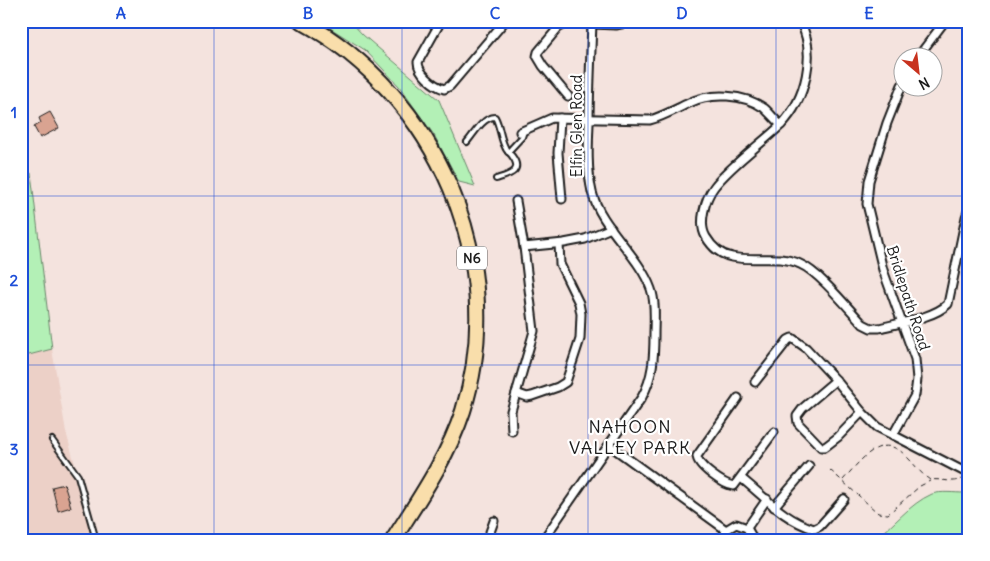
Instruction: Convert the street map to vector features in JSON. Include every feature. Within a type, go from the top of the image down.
[{"type":"highway","name":"N6","points":[[301,21],[334,41],[375,75],[392,92],[421,133],[442,168],[456,201],[462,218],[476,278],[479,309],[476,342],[463,410],[443,457],[393,540]]},
{"type":"street","points":[[440,21],[418,62],[418,66],[434,84],[444,89],[450,86],[506,21]]},
{"type":"street","points":[[568,96],[538,59],[538,52],[563,24],[592,22],[616,25],[635,21]]},
{"type":"street","points":[[800,21],[804,30],[808,51],[804,82],[797,104],[789,117],[781,125],[712,188],[706,202],[703,219],[704,234],[711,245],[733,258],[779,259],[800,264],[816,274],[863,324],[871,328],[880,328],[928,315],[948,304],[964,223],[969,209]]},
{"type":"street","points":[[925,48],[945,21]]},
{"type":"street","name":"Elfin Glen Road","points":[[543,540],[648,386],[652,374],[654,304],[651,290],[640,266],[600,211],[592,191],[588,152],[592,22]]},
{"type":"street","points":[[522,131],[552,118],[650,120],[659,118],[703,97],[728,96],[752,102],[764,108],[781,125]]},
{"type":"street","name":"Bridlepath Road","points":[[893,435],[915,395],[917,379],[915,359],[883,270],[866,204],[869,181],[897,98]]},
{"type":"street","points":[[560,118],[558,153],[562,199]]},
{"type":"street","points":[[512,431],[511,411],[534,331],[524,247],[516,201]]},
{"type":"street","points":[[524,247],[559,244],[586,239],[612,228]]},
{"type":"street","points":[[516,394],[527,397],[563,385],[568,379],[580,339],[581,314],[579,303],[560,264],[559,244]]},
{"type":"street","points":[[755,382],[788,340],[792,338],[806,348],[877,427],[969,475]]},
{"type":"street","points":[[836,380],[803,408],[797,416],[798,423],[821,447],[825,447],[838,437],[862,412]]},
{"type":"street","points":[[738,398],[697,458],[700,465],[728,485],[734,486],[774,432]]},
{"type":"street","points":[[609,445],[726,530]]},
{"type":"street","points":[[774,507],[809,466]]},
{"type":"street","points":[[741,478],[783,515],[814,529],[820,526],[844,499]]},
{"type":"street","points":[[747,528],[767,499]]},
{"type":"street","points":[[491,540],[490,532],[494,521]]},
{"type":"street","points":[[723,540],[726,530],[736,524],[747,528],[751,535],[751,540]]},
{"type":"lane","points":[[467,142],[485,121],[490,117],[494,117],[498,122],[504,147],[516,162],[516,168],[512,174],[496,179]]},
{"type":"lane","points":[[508,152],[522,136],[522,131]]},
{"type":"lane","points":[[52,440],[78,476],[96,540]]},
{"type":"path","points":[[843,480],[866,455],[882,446],[892,447],[901,451],[930,480]]},
{"type":"path","points":[[830,470],[878,513],[885,515],[930,480],[939,478],[955,482],[969,475]]},
{"type":"shaded area","points":[[52,349],[66,432],[96,540],[21,540],[21,357]]},
{"type":"green space","points":[[319,21],[350,21],[363,35],[439,100],[475,186],[459,182],[434,135],[399,86],[365,50]]},
{"type":"green space","points":[[31,173],[52,349],[21,357],[21,174]]},
{"type":"green space","points":[[940,493],[964,493],[969,495],[969,540],[874,540],[924,498]]},
{"type":"building","points":[[50,112],[59,128],[40,138],[34,127],[41,123],[39,118]]},
{"type":"building","points":[[64,484],[71,507],[58,511],[52,487]]},
{"type":"district","name":"NAHOON VALLEY PARK","points":[[630,437]]}]
